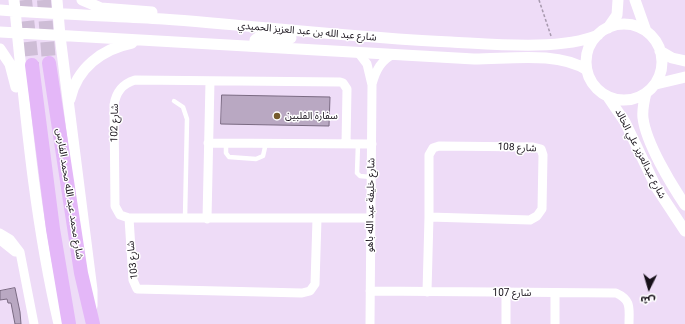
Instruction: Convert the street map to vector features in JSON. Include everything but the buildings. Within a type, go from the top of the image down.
[{"type":"main road","name":"شارع محمد عبد الله محمد الفارس","points":[[49,63],[78,259],[92,320]]},
{"type":"main road","name":"شارع محمد عبد الله محمد الفارس","points":[[32,66],[53,229],[69,324]]},
{"type":"street","points":[[14,0],[16,34],[26,121],[51,284],[59,324]]},
{"type":"street","points":[[57,0],[60,36],[92,290],[92,320]]},
{"type":"street","points":[[82,0],[101,8],[176,15],[207,23]]},
{"type":"street","points":[[618,0],[617,15],[608,28],[598,35],[588,50],[586,58],[587,70],[593,84],[608,97],[618,100],[628,100],[646,93],[656,84],[685,77]]},
{"type":"street","points":[[635,0],[646,31]]},
{"type":"street","name":"شارع عبد الله بن عبد العزيز الحميدي","points":[[0,10],[207,23],[356,36],[478,43],[553,44],[576,42],[598,35]]},
{"type":"street","points":[[608,28],[628,25],[646,31],[654,38],[660,51],[662,66],[656,84]]},
{"type":"street","name":"شارع عبد الله بن عبد العزيز الحميدي","points":[[0,32],[474,59],[552,58],[574,63],[587,70]]},
{"type":"street","points":[[255,46],[255,40],[260,37],[322,39],[356,36]]},
{"type":"street","points":[[69,103],[78,80],[93,60],[115,47],[146,40]]},
{"type":"street","points":[[0,49],[10,64],[26,121]]},
{"type":"street","points":[[660,51],[672,58],[685,61]]},
{"type":"street","name":"شارع خليفة عبد الله باهو","points":[[358,52],[367,64],[372,85],[370,324]]},
{"type":"street","name":"شارع خليفة عبد الله باهو","points":[[372,85],[378,67],[385,60],[395,54]]},
{"type":"street","name":"شارع 102","points":[[129,218],[120,215],[115,206],[114,105],[118,91],[128,82],[135,80],[343,83],[347,89],[346,144]]},
{"type":"street","points":[[207,219],[210,81]]},
{"type":"street","name":"شارع عبدالعزيز علي الخالد","points":[[646,93],[643,109],[647,132],[662,165],[685,205]]},
{"type":"street","name":"شارع عبدالعزيز علي الخالد","points":[[608,97],[625,122],[656,187],[685,231]]},
{"type":"street","points":[[208,143],[372,144]]},
{"type":"street","name":"شارع 108","points":[[427,292],[429,155],[433,148],[438,146],[534,146],[541,149],[543,155],[542,209],[537,216],[530,220],[429,216]]},
{"type":"street","points":[[129,218],[371,218]]},
{"type":"street","name":"شارع 103","points":[[129,218],[133,280],[137,289],[302,293],[310,291],[315,284],[317,219]]},
{"type":"street","points":[[0,233],[10,239],[18,247],[22,258],[34,324]]},
{"type":"street","points":[[0,240],[16,253],[23,270]]},
{"type":"street","name":"شارع 107","points":[[370,291],[616,293],[625,296],[629,304],[629,324]]},
{"type":"street","points":[[506,293],[506,324]]},
{"type":"street","points":[[555,293],[555,324]]},
{"type":"lane","points":[[174,101],[186,110],[187,119],[185,219]]},
{"type":"lane","points":[[226,143],[226,153],[229,157],[256,159],[261,158],[265,154],[266,143]]},
{"type":"lane","points":[[358,144],[357,173],[360,176],[372,176]]},
{"type":"path","points":[[539,0],[553,44]]},
{"type":"tunnel","points":[[25,0],[32,65]]},
{"type":"tunnel","points":[[44,0],[49,63]]},
{"type":"place","name":"سفارة الفلبين","points":[[277,116]]}]
